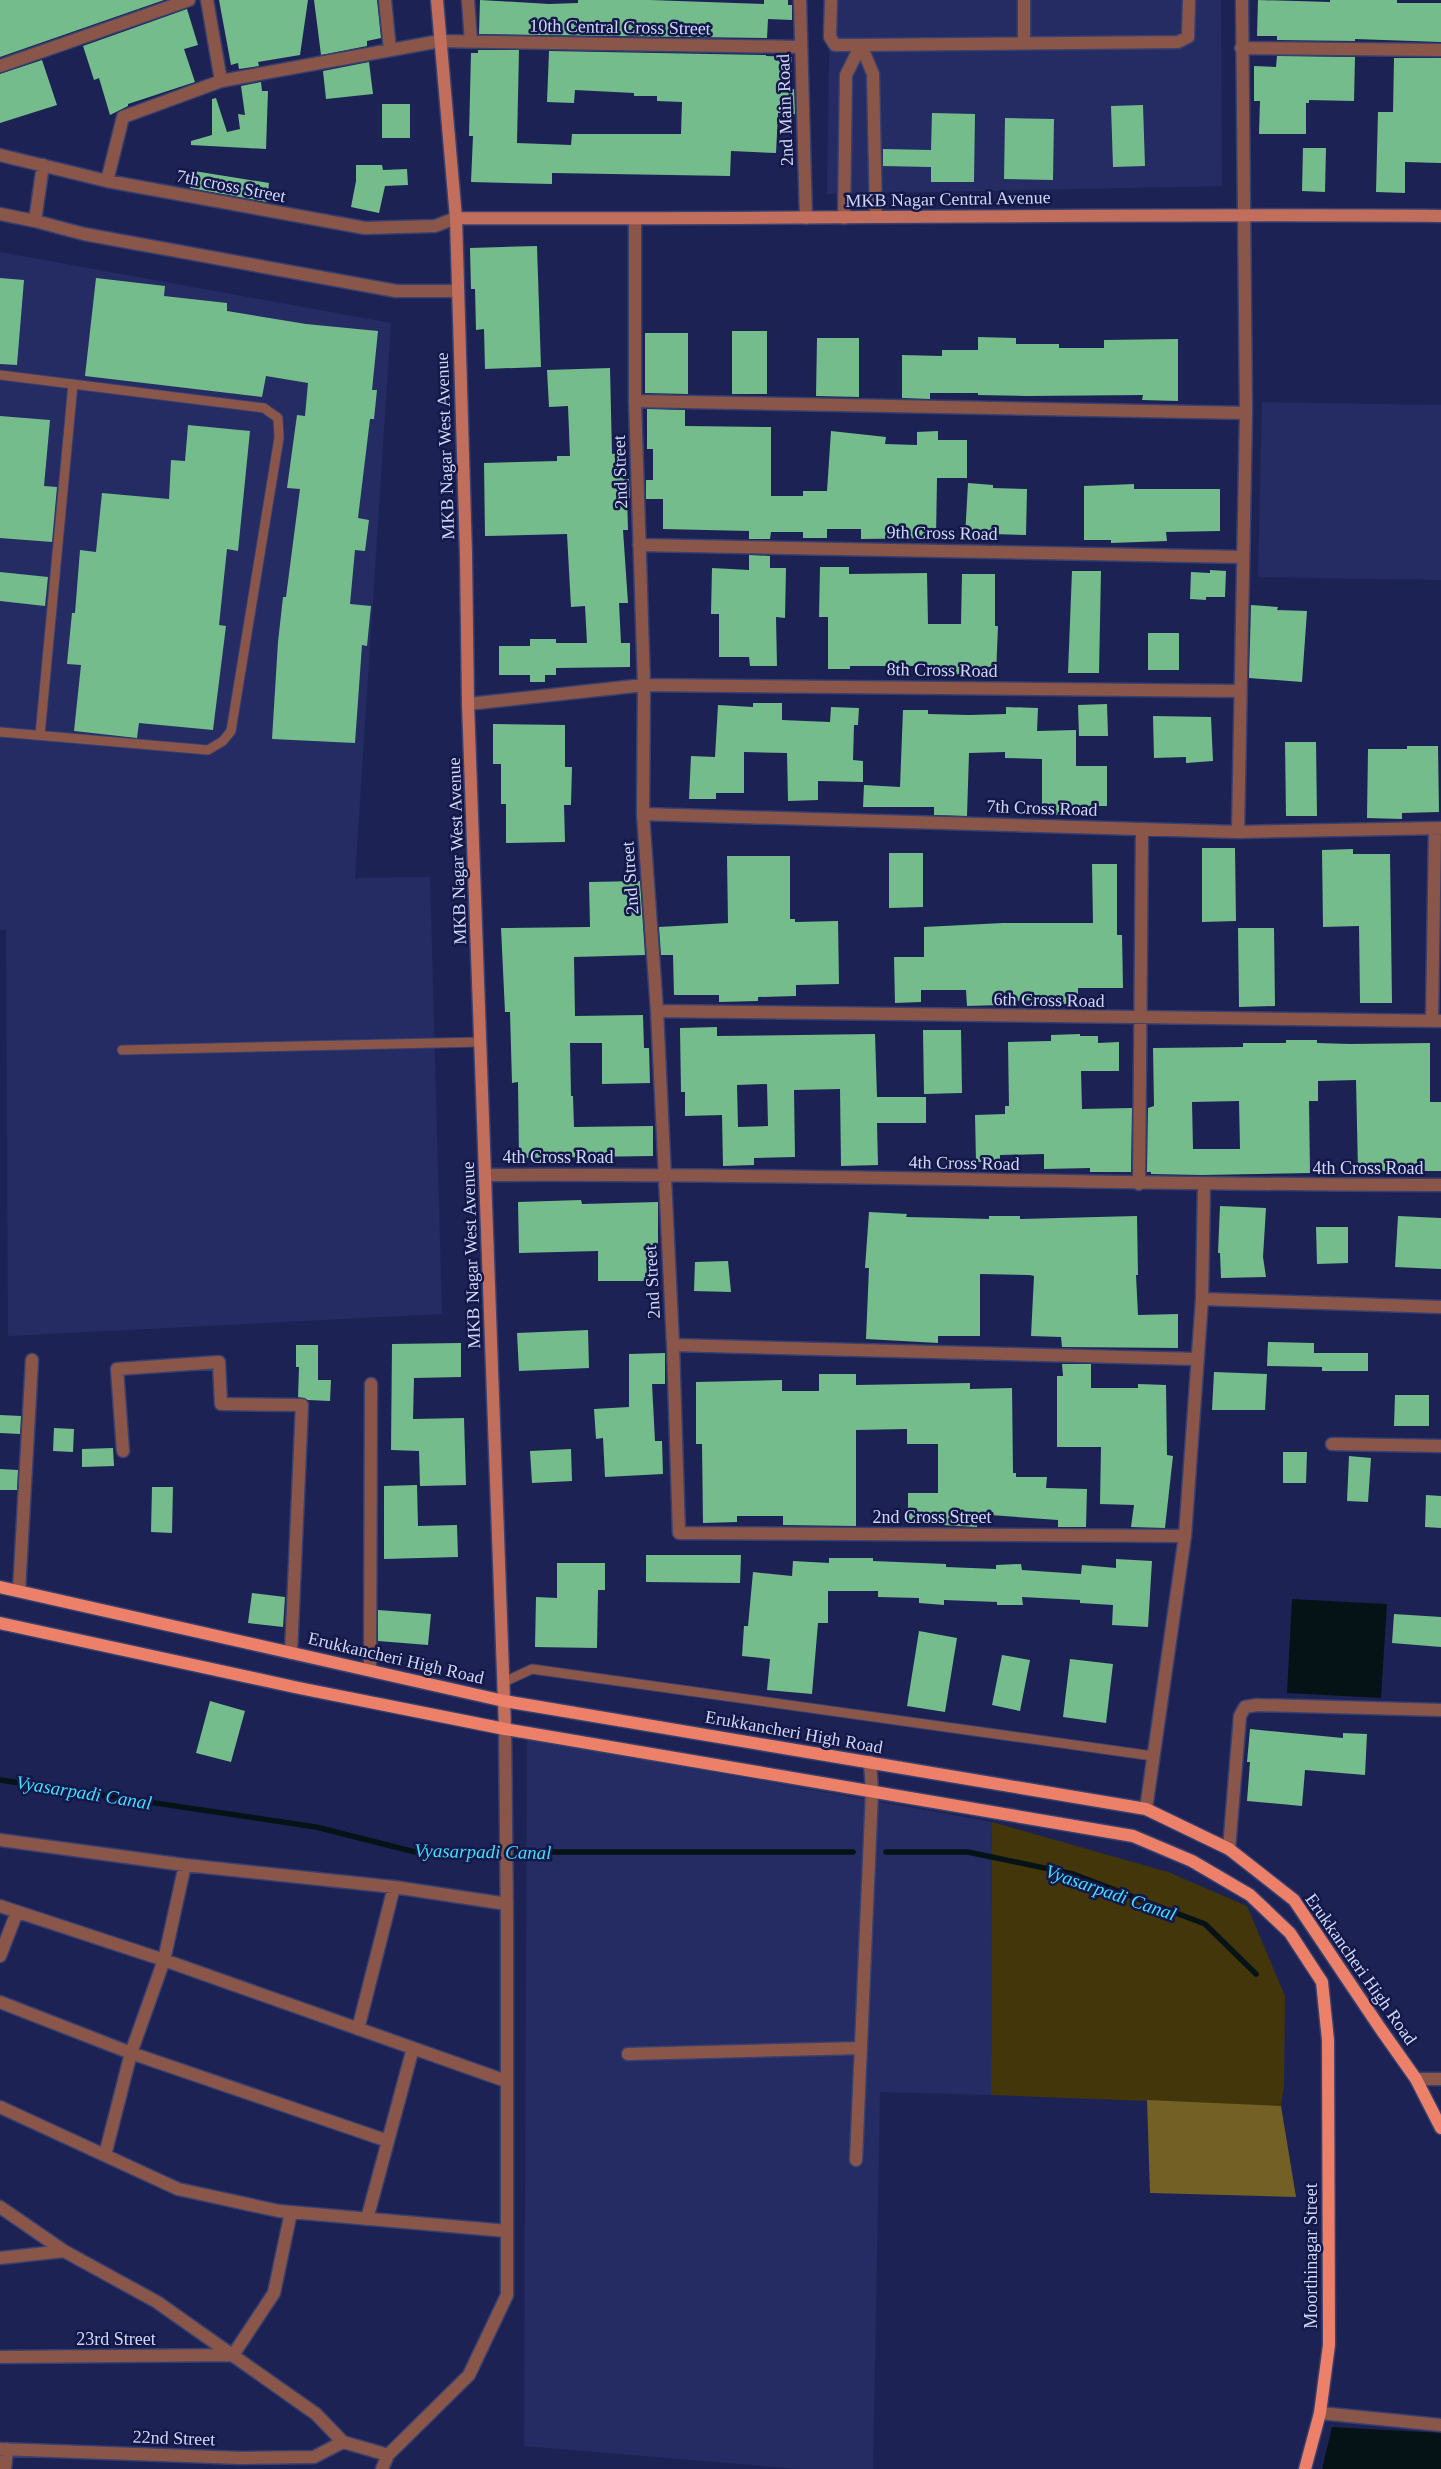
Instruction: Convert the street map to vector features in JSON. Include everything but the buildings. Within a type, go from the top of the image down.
[{"type":"main road","name":"MKB Nagar West Avenue","points":[[437,0],[456,218],[468,704],[482,1042],[505,1729]]},
{"type":"main road","name":"MKB Nagar Central Avenue","points":[[456,218],[844,218],[1244,214],[1441,216]]},
{"type":"main road","name":"Erukkancheri High Road","points":[[0,1587],[504,1701],[1146,1809],[1229,1849],[1294,1900],[1416,2079],[1441,2128]]},
{"type":"main road","name":"Moorthinagar Street","points":[[0,1622],[290,1686],[505,1729],[1132,1836],[1192,1861],[1250,1895],[1290,1933],[1322,1982],[1328,2040],[1329,2345],[1320,2413],[1305,2469]]},
{"type":"street","points":[[0,66],[188,0]]},
{"type":"street","points":[[207,0],[221,80]]},
{"type":"street","points":[[385,0],[390,50]]},
{"type":"street","points":[[468,0],[471,42]]},
{"type":"street","name":"2nd Main Road","points":[[800,0],[806,218]]},
{"type":"street","points":[[830,0],[830,37],[835,45],[1024,42],[1139,44],[1178,42],[1188,37],[1189,0]]},
{"type":"street","points":[[1024,0],[1024,42]]},
{"type":"street","points":[[1238,832],[1246,413],[1242,0]]},
{"type":"street","name":"10th Central Cross Street","points":[[107,181],[123,118],[221,80],[440,41],[800,47]]},
{"type":"street","points":[[861,45],[873,74],[874,83],[876,217]]},
{"type":"street","points":[[844,218],[846,75],[861,45]]},
{"type":"street","points":[[1242,48],[1441,50]]},
{"type":"street","name":"7th cross Street","points":[[0,155],[107,181],[364,228],[435,226],[456,218]]},
{"type":"street","points":[[36,221],[44,165]]},
{"type":"street","points":[[0,214],[36,221],[84,234],[396,291],[458,291]]},
{"type":"street","name":"2nd Street","points":[[635,219],[635,401],[644,685],[643,814],[657,1011],[673,1345],[679,1533]]},
{"type":"street","points":[[635,401],[1246,413]]},
{"type":"street","name":"9th Cross Road","points":[[639,545],[1243,557]]},
{"type":"street","name":"8th Cross Road","points":[[468,704],[644,685],[1240,691]]},
{"type":"street","name":"7th Cross Road","points":[[643,814],[1238,832],[1438,828]]},
{"type":"street","points":[[1139,1184],[1142,828]]},
{"type":"street","points":[[1437,1021],[1438,828]]},
{"type":"street","name":"6th Cross Road","points":[[657,1011],[1437,1021]]},
{"type":"street","name":"4th Cross Road","points":[[486,1175],[664,1174],[1139,1184],[1441,1186]]},
{"type":"street","points":[[1146,1809],[1185,1536],[1202,1299],[1204,1185]]},
{"type":"street","points":[[1202,1299],[1441,1307]]},
{"type":"street","points":[[673,1345],[1197,1359]]},
{"type":"street","points":[[19,1591],[32,1360]]},
{"type":"street","points":[[123,1451],[116,1368],[219,1362],[221,1404],[302,1405],[291,1653]]},
{"type":"street","points":[[370,1670],[371,1384]]},
{"type":"street","points":[[1332,1444],[1441,1446]]},
{"type":"street","name":"2nd Cross Street","points":[[679,1533],[1185,1536]]},
{"type":"street","points":[[1229,1849],[1240,1716],[1245,1707],[1257,1705],[1441,1710]]},
{"type":"street","points":[[382,2469],[388,2454],[469,2375],[507,2295],[507,1862],[505,1729]]},
{"type":"street","points":[[856,2160],[872,1791],[870,1762]]},
{"type":"street","points":[[0,1840],[185,1865],[394,1887],[507,1904]]},
{"type":"street","points":[[105,2155],[131,2053],[164,1960],[185,1865]]},
{"type":"street","points":[[358,2029],[394,1887]]},
{"type":"street","points":[[0,1906],[164,1960],[506,2081]]},
{"type":"street","points":[[0,1956],[16,1912]]},
{"type":"street","points":[[0,2002],[131,2053],[388,2141]]},
{"type":"street","points":[[367,2218],[413,2048]]},
{"type":"street","points":[[628,2054],[861,2048]]},
{"type":"street","points":[[1416,2079],[1441,2079]]},
{"type":"street","points":[[0,2108],[178,2189],[290,2212],[507,2231]]},
{"type":"street","points":[[0,2207],[64,2251],[157,2302],[316,2414],[343,2442],[388,2454]]},
{"type":"street","points":[[232,2356],[274,2293],[290,2212]]},
{"type":"street","points":[[0,2258],[64,2251]]},
{"type":"street","name":"23rd Street","points":[[0,2357],[232,2356]]},
{"type":"street","points":[[1320,2413],[1441,2425]]},
{"type":"street","name":"22nd Street","points":[[3,2449],[241,2458],[314,2458],[343,2442]]},
{"type":"street","points":[[3,2449],[6,2469]]},
{"type":"lane","points":[[0,375],[264,408],[278,418],[279,438],[231,731],[223,741],[208,750],[0,732]]},
{"type":"lane","points":[[40,735],[73,384]]},
{"type":"lane","points":[[122,1050],[482,1042]]},
{"type":"lane","points":[[504,1682],[532,1669],[1153,1756]]},
{"type":"shaded area","points":[[830,0],[1221,0],[1222,186],[827,194]]},
{"type":"shaded area","points":[[0,252],[391,323],[355,878],[430,877],[442,1314],[8,1336],[6,930],[0,930]]},
{"type":"shaded area","points":[[1262,402],[1441,405],[1441,580],[1258,577]]},
{"type":"shaded area","points":[[1292,1599],[1387,1604],[1381,1698],[1287,1693]]},
{"type":"shaded area","points":[[527,1739],[992,1822],[991,2095],[880,2092],[873,2469],[799,2469],[524,2446]]},
{"type":"shaded area","points":[[992,1822],[1168,1872],[1247,1906],[1285,1996],[1284,2085],[1281,2106],[991,2095]]},
{"type":"shaded area","points":[[1147,2100],[1281,2106],[1296,2197],[1150,2193]]},
{"type":"shaded area","points":[[1332,2427],[1441,2433],[1441,2469],[1322,2469]]},
{"type":"waterway","name":"Vyasarpadi Canal","points":[[0,1780],[316,1827],[415,1852],[853,1852]]},
{"type":"waterway","name":"Vyasarpadi Canal","points":[[886,1852],[968,1852],[1073,1874],[1205,1924],[1256,1974]]}]
